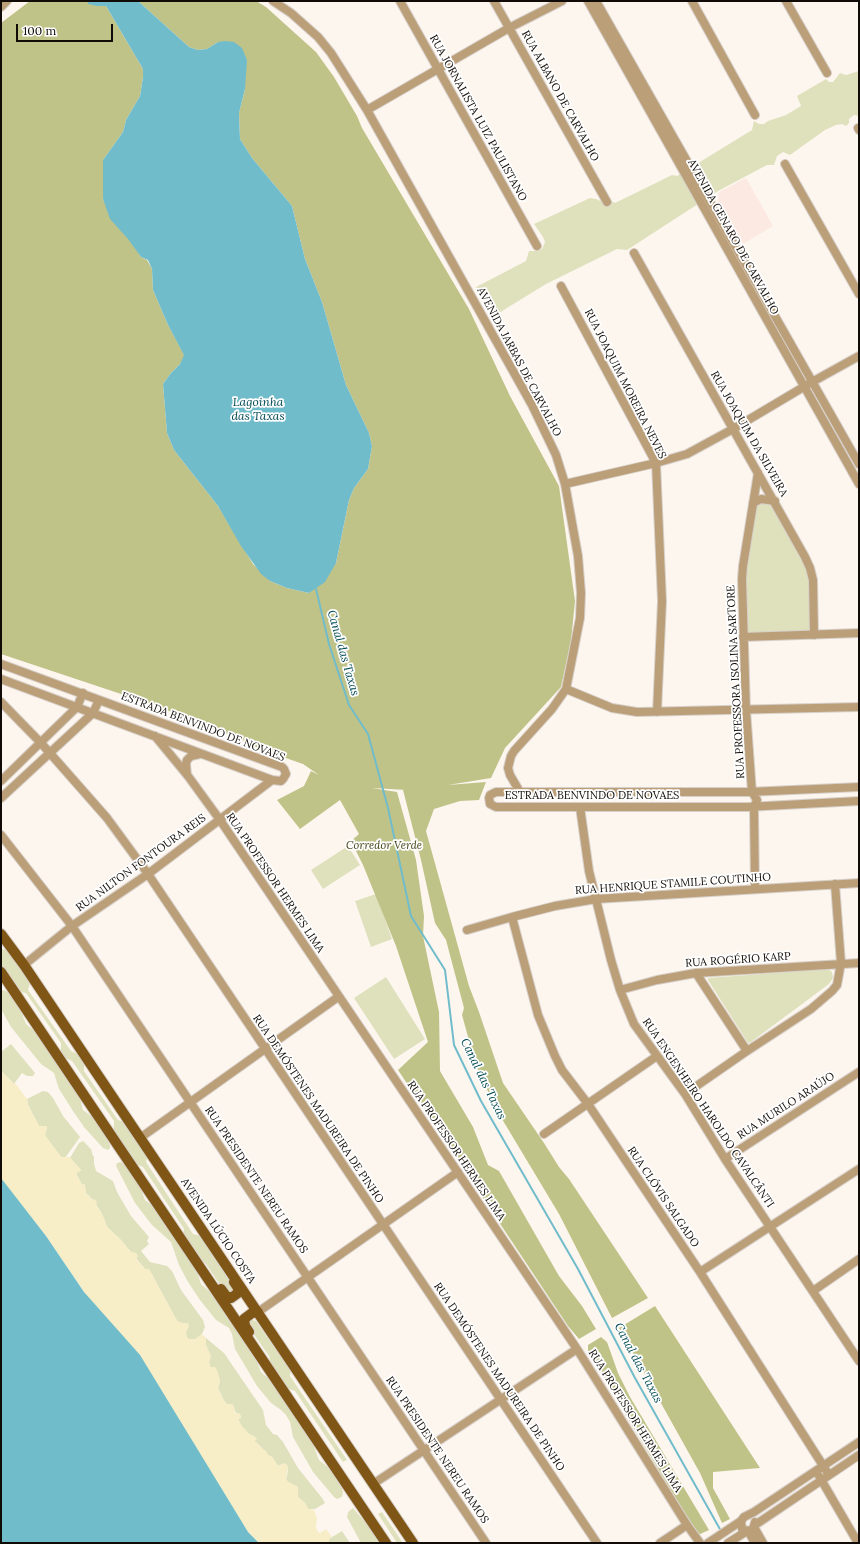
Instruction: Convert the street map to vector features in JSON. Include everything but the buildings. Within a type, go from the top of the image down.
[{"type":"main road","name":"AVENIDA LÚCIO COSTA","points":[[1,934],[24,965],[413,1543]]},
{"type":"main road","points":[[1,972],[386,1543]]},
{"type":"main road","points":[[209,1279],[216,1282],[226,1296],[231,1298],[238,1293],[238,1288],[228,1274],[227,1267]]},
{"type":"main road","points":[[256,1349],[254,1340],[245,1326],[244,1319],[252,1313],[258,1312]]},
{"type":"street","points":[[1,7],[7,1]]},
{"type":"street","name":"AVENIDA JARBAS DE CARVALHO","points":[[273,1],[318,37],[331,53],[367,110],[532,404],[556,455],[565,484],[578,556],[581,593],[580,618],[566,689],[552,709],[511,756],[508,768],[510,775],[520,792]]},
{"type":"street","name":"RUA JORNALISTA LUIZ PAULISTANO","points":[[400,1],[537,246]]},
{"type":"street","name":"RUA ALBANO DE CARVALHO","points":[[494,1],[607,202]]},
{"type":"street","points":[[367,110],[509,28],[562,1]]},
{"type":"street","name":"AVENIDA GENARO DE CARVALHO","points":[[588,1],[859,484]]},
{"type":"street","name":"AVENIDA GENARO DE CARVALHO","points":[[596,1],[859,464]]},
{"type":"street","points":[[692,1],[755,115]]},
{"type":"street","points":[[786,1],[827,73]]},
{"type":"street","points":[[785,164],[859,294]]},
{"type":"street","points":[[682,170],[689,170],[690,165]]},
{"type":"street","points":[[700,202],[702,197],[706,195],[708,196]]},
{"type":"street","name":"RUA JOAQUIM DA SILVEIRA","points":[[634,253],[775,501],[810,568],[813,580],[814,635]]},
{"type":"street","name":"RUA JOAQUIM MOREIRA NEVES","points":[[560,286],[656,463],[662,601],[657,712]]},
{"type":"street","points":[[565,484],[656,463],[687,454],[859,356]]},
{"type":"street","name":"RUA PROFESSORA ISOLINA SARTORE","points":[[755,889],[750,807],[757,800],[750,792],[743,636],[743,566],[758,473]]},
{"type":"street","points":[[753,503],[761,499],[775,501]]},
{"type":"street","points":[[743,636],[859,633]]},
{"type":"street","name":"ESTRADA BENVINDO DE NOVAES","points":[[1,664],[83,693],[284,769],[286,774],[283,779],[278,781],[272,780]]},
{"type":"street","points":[[1,679],[272,780]]},
{"type":"street","points":[[1,688],[12,683]]},
{"type":"street","points":[[566,689],[623,711],[657,712],[859,707]]},
{"type":"street","points":[[1,781],[77,707],[83,693]]},
{"type":"street","points":[[1,798],[49,752],[93,713],[100,700]]},
{"type":"street","name":"RUA DEMÓSTENES MADUREIRA DE PINHO","points":[[1,702],[41,743],[106,818],[148,874],[597,1543]]},
{"type":"street","name":"RUA PROFESSOR HERMES LIMA","points":[[155,736],[188,776],[220,820],[338,997],[458,1172],[577,1349],[687,1525],[700,1543]]},
{"type":"street","points":[[188,776],[186,764],[187,760],[191,756],[200,754]]},
{"type":"street","name":"RUA NILTON FONTOURA REIS","points":[[24,965],[72,926],[148,874],[272,780]]},
{"type":"street","name":"ESTRADA BENVINDO DE NOVAES","points":[[859,787],[750,792],[520,792],[493,793],[488,798],[490,804],[496,807],[750,807],[859,801]]},
{"type":"street","points":[[750,792],[745,797],[745,803],[750,807]]},
{"type":"street","name":"RUA ENGENHEIRO HAROLDO CAVALCÂNTI","points":[[580,807],[588,864],[596,899],[620,990],[634,1024],[685,1094],[725,1159],[770,1227],[813,1291],[856,1350],[859,1361]]},
{"type":"street","name":"RUA PRESIDENTE NEREU RAMOS","points":[[1,835],[72,926],[486,1543]]},
{"type":"street","name":"RUA HENRIQUE STAMILE COUTINHO","points":[[467,930],[555,906],[596,899],[859,882]]},
{"type":"street","points":[[685,1094],[811,1008],[837,985],[841,963],[835,884]]},
{"type":"street","name":"RUA CLÓVIS SALGADO","points":[[512,917],[538,1015],[562,1070],[588,1104],[700,1272],[819,1468],[826,1477],[858,1543]]},
{"type":"street","name":"RUA ROGÉRIO KARP","points":[[620,990],[657,980],[696,973],[859,963]]},
{"type":"street","points":[[696,973],[747,1051]]},
{"type":"street","points":[[140,1138],[338,997]]},
{"type":"street","points":[[544,1134],[657,1056]]},
{"type":"street","name":"RUA MURILO ARAÚJO","points":[[725,1159],[859,1072]]},
{"type":"street","points":[[700,1272],[859,1169]]},
{"type":"street","points":[[258,1312],[458,1172]]},
{"type":"street","points":[[813,1291],[859,1259]]},
{"type":"street","points":[[374,1484],[577,1349]]},
{"type":"street","points":[[710,1542],[738,1523],[744,1517],[748,1516],[859,1442]]},
{"type":"street","points":[[728,1543],[859,1455]]},
{"type":"street","points":[[748,1516],[754,1519],[751,1528],[755,1543]]},
{"type":"street","points":[[738,1523],[742,1529],[751,1528]]},
{"type":"street","points":[[660,1543],[687,1525]]},
{"type":"street","points":[[751,1528],[763,1543]]},
{"type":"shaded area","points":[[746,178],[773,226],[743,244],[718,201],[719,192]]},
{"type":"green space","name":"Corredor Verde","points":[[30,1],[105,1],[106,6],[143,69],[140,96],[126,120],[123,132],[103,160],[103,199],[141,257],[147,260],[152,269],[153,290],[168,325],[185,356],[163,384],[167,433],[174,450],[218,506],[253,564],[270,581],[287,588],[309,593],[336,563],[349,500],[354,488],[368,469],[372,446],[369,433],[346,385],[322,302],[305,259],[292,206],[252,158],[240,139],[239,113],[245,89],[218,42],[207,49],[198,50],[189,47],[138,1],[256,1],[266,7],[316,52],[334,77],[357,116],[362,128],[469,309],[510,396],[559,486],[575,601],[571,641],[561,687],[505,748],[491,778],[448,785],[486,782],[479,800],[460,801],[434,809],[426,831],[469,986],[503,1083],[648,1298],[612,1318],[559,1214],[499,1114],[477,1069],[462,1015],[464,1008],[446,940],[435,923],[403,790],[406,790],[372,788],[397,792],[416,860],[424,916],[423,936],[439,1012],[440,1071],[473,1127],[488,1165],[499,1171],[559,1276],[582,1306],[596,1329],[579,1339],[568,1326],[398,1070],[428,1042],[396,946],[363,865],[351,841],[359,834],[340,800],[300,829],[277,800],[304,786],[311,771],[319,775],[303,764],[260,749],[245,741],[154,705],[1,654],[1,23]]},
{"type":"green space","points":[[859,71],[859,116],[854,115],[849,119],[849,123],[846,126],[842,124],[836,125],[825,130],[790,155],[783,152],[777,156],[774,165],[767,165],[718,191],[627,250],[617,249],[546,284],[494,316],[476,287],[526,261],[529,251],[542,249],[545,242],[534,224],[590,198],[603,202],[610,200],[615,203],[672,175],[677,176],[752,130],[754,121],[759,124],[764,124],[768,121],[786,115],[801,106],[797,96],[826,79],[829,82],[833,82],[840,73],[846,75]]},
{"type":"green space","points":[[763,500],[772,502],[805,564],[809,585],[809,631],[747,634],[745,566],[756,506]]},
{"type":"green space","points":[[348,846],[360,865],[323,889],[311,870]]},
{"type":"green space","points":[[376,894],[392,939],[371,947],[355,901]]},
{"type":"green space","points":[[1,949],[9,950],[31,980],[28,990],[71,1051],[82,1056],[84,1060],[84,1071],[118,1120],[127,1123],[148,1154],[146,1162],[193,1234],[204,1237],[211,1248],[214,1258],[234,1287],[231,1293],[225,1292],[206,1264],[198,1257],[183,1236],[184,1229],[143,1167],[136,1164],[114,1132],[114,1121],[72,1061],[63,1057],[61,1053],[61,1043],[26,993],[20,992],[1,966]]},
{"type":"green space","points":[[828,969],[832,972],[833,978],[829,984],[748,1043],[708,980],[708,978]]},
{"type":"green space","points":[[386,977],[425,1039],[394,1059],[354,998]]},
{"type":"green space","points":[[1,990],[6,991],[9,994],[20,1009],[26,1024],[38,1034],[80,1098],[83,1110],[94,1118],[104,1133],[110,1145],[108,1150],[103,1148],[84,1127],[59,1089],[54,1073],[41,1064],[11,1027],[1,1009]]},
{"type":"green space","points":[[11,1044],[35,1073],[33,1076],[27,1076],[22,1073],[14,1084],[1,1071],[1,1052]]},
{"type":"green space","points":[[43,1091],[48,1092],[53,1098],[63,1116],[80,1137],[65,1158],[61,1157],[48,1140],[45,1135],[47,1128],[46,1126],[39,1126],[28,1105],[27,1099]]},
{"type":"green space","points":[[83,1141],[91,1149],[94,1156],[96,1171],[113,1181],[117,1192],[131,1216],[149,1237],[147,1241],[149,1244],[141,1251],[150,1262],[167,1266],[172,1271],[181,1290],[203,1320],[205,1327],[202,1334],[196,1339],[189,1340],[187,1338],[183,1323],[178,1322],[176,1319],[150,1271],[145,1269],[120,1239],[107,1227],[101,1212],[86,1193],[84,1184],[82,1185],[76,1173],[81,1170],[70,1158],[79,1143]]},
{"type":"green space","points":[[121,1162],[126,1166],[140,1187],[145,1200],[154,1207],[197,1272],[201,1284],[212,1294],[256,1359],[261,1372],[270,1380],[304,1430],[313,1444],[319,1460],[329,1468],[342,1488],[342,1497],[337,1499],[334,1497],[313,1472],[293,1437],[290,1422],[286,1415],[271,1403],[257,1386],[235,1349],[232,1334],[229,1328],[216,1320],[200,1300],[179,1265],[171,1242],[152,1225],[135,1203],[116,1166],[117,1163]]},
{"type":"green space","points":[[655,1306],[760,1468],[713,1472],[713,1488],[730,1519],[722,1523],[700,1473],[619,1328]]},
{"type":"green space","points":[[249,1321],[256,1321],[274,1347],[283,1356],[291,1368],[290,1376],[347,1460],[343,1462],[295,1391],[286,1388],[271,1365],[269,1356],[248,1326]]},
{"type":"green space","points":[[601,1337],[607,1342],[618,1373],[630,1397],[709,1530],[698,1535],[588,1352],[588,1345]]},
{"type":"green space","points":[[206,1338],[224,1353],[263,1410],[266,1425],[273,1434],[277,1435],[283,1442],[298,1468],[325,1503],[315,1509],[308,1509],[305,1503],[298,1497],[298,1489],[289,1484],[286,1479],[288,1471],[287,1465],[282,1464],[278,1466],[272,1457],[254,1442],[255,1437],[243,1429],[238,1419],[241,1418],[240,1414],[236,1413],[232,1404],[228,1405],[224,1401],[218,1388],[220,1381],[215,1367],[210,1367]]},
{"type":"green space","points":[[353,1508],[365,1522],[379,1543],[361,1543],[347,1517],[348,1512]]},
{"type":"green space","points":[[382,1512],[403,1543],[397,1543],[378,1514]]},
{"type":"green space","points":[[342,1531],[350,1543],[329,1543],[329,1539]]},
{"type":"sand","points":[[1,1071],[14,1084],[15,1083],[27,1099],[28,1105],[39,1126],[46,1126],[47,1128],[45,1135],[61,1157],[70,1157],[79,1167],[81,1170],[76,1174],[82,1185],[85,1184],[86,1193],[92,1200],[94,1199],[97,1202],[96,1204],[107,1227],[129,1250],[136,1253],[138,1256],[136,1259],[145,1269],[149,1269],[176,1319],[180,1323],[188,1323],[189,1326],[186,1333],[187,1338],[194,1340],[202,1334],[206,1338],[206,1345],[211,1356],[209,1362],[210,1367],[215,1367],[217,1370],[220,1381],[218,1388],[223,1399],[227,1404],[232,1404],[234,1406],[235,1413],[240,1414],[241,1418],[238,1419],[241,1425],[249,1434],[257,1439],[254,1442],[256,1442],[266,1451],[268,1455],[272,1457],[278,1466],[285,1463],[287,1465],[287,1481],[298,1487],[298,1497],[305,1503],[308,1509],[314,1510],[317,1518],[316,1527],[318,1532],[320,1533],[326,1529],[332,1537],[329,1539],[329,1543],[259,1543],[248,1532],[46,1236],[4,1183],[1,1178]]},
{"type":"water","name":"Lagoinha das Taxas","points":[[88,1],[138,1],[189,47],[198,50],[207,49],[218,42],[234,42],[242,48],[247,60],[245,89],[239,113],[240,139],[252,158],[292,206],[305,259],[322,302],[346,385],[369,433],[372,446],[368,469],[354,488],[349,500],[336,563],[325,582],[309,593],[287,588],[270,581],[261,574],[241,546],[218,506],[174,450],[167,433],[163,384],[180,364],[184,355],[168,325],[153,290],[152,269],[148,260],[141,257],[128,239],[110,219],[103,199],[103,160],[123,132],[126,120],[140,96],[143,69],[106,6],[88,4]]},
{"type":"water","points":[[1,1178],[46,1236],[84,1292],[140,1355],[248,1532],[259,1543],[1,1543]]},
{"type":"waterway","name":"Canal das Taxas","points":[[316,589],[329,644],[349,705],[368,734],[388,808],[411,916],[445,970],[454,1045],[481,1101],[578,1269],[635,1378],[721,1531]]}]
